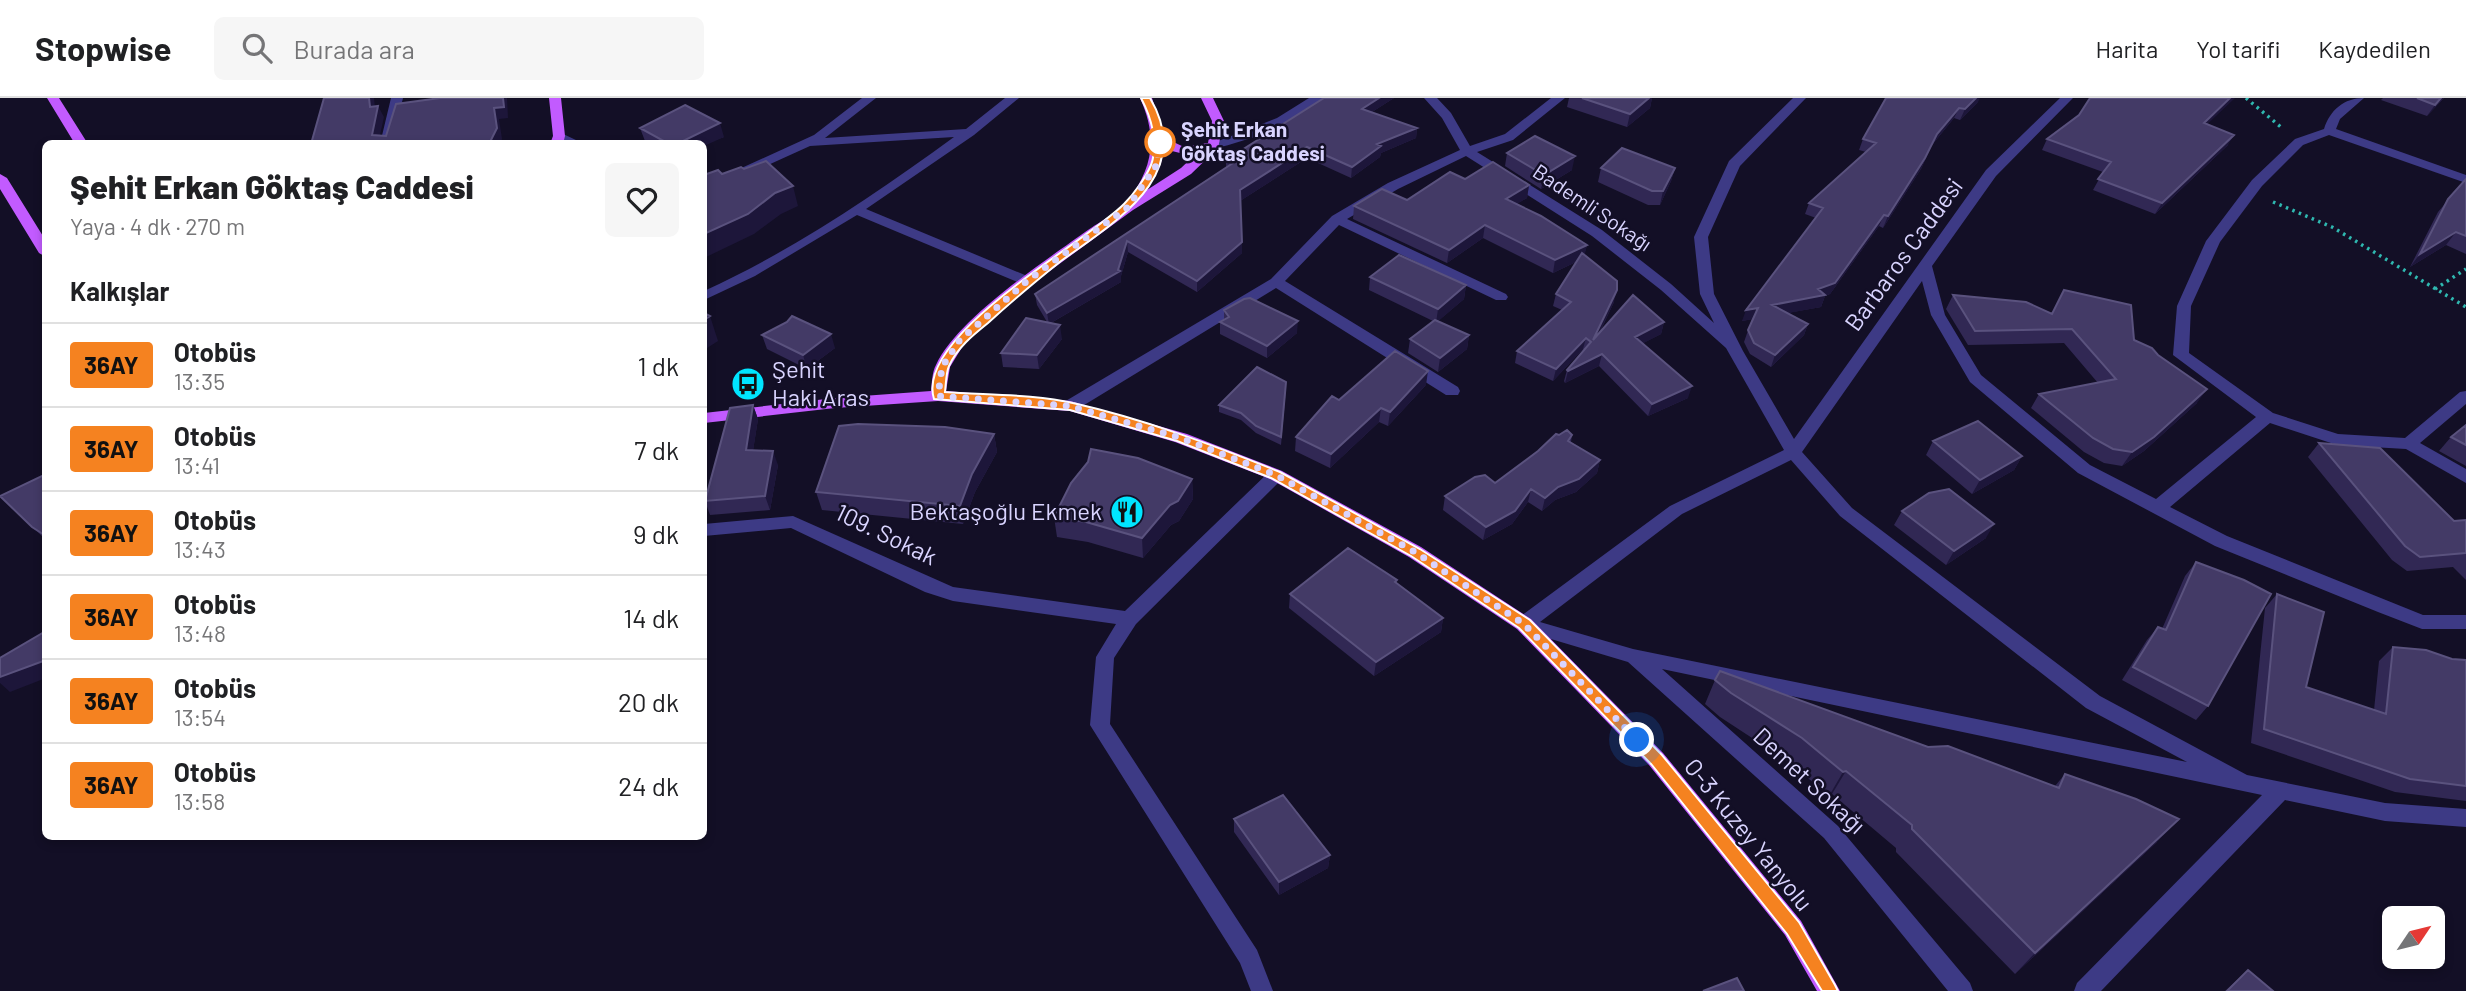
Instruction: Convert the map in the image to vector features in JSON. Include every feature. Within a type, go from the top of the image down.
[{"type":"main road","points":[[53,98],[79,140]]},
{"type":"main road","points":[[555,98],[557,140]]},
{"type":"main road","points":[[1128,207],[1156,166],[1159,140],[1154,114],[1146,98]]},
{"type":"main road","points":[[938,396],[942,367],[959,341],[1027,281],[1128,207],[1186,171],[1214,145],[1218,121],[1207,98]]},
{"type":"main road","points":[[1159,140],[1166,146],[1179,150],[1196,150],[1214,145]]},
{"type":"main road","points":[[0,178],[42,246]]},
{"type":"main road","name":"O-3 Kuzey Yanyolu","points":[[707,418],[835,403],[938,396],[1070,406],[1181,438],[1276,475],[1415,552],[1524,624],[1656,760],[1793,928],[1829,991]]},
{"type":"street","points":[[387,140],[397,98]]},
{"type":"street","points":[[707,189],[807,143],[870,98]]},
{"type":"street","points":[[707,294],[784,255],[857,210],[970,132],[1013,98]]},
{"type":"street","points":[[1214,145],[1285,122],[1317,98]]},
{"type":"street","name":"Bademli Sokağı","points":[[1430,98],[1447,116],[1467,151],[1597,233],[1666,287],[1735,351]]},
{"type":"street","points":[[1070,406],[1276,282],[1337,219],[1393,186],[1467,151],[1509,137],[1559,98]]},
{"type":"street","points":[[1800,98],[1734,164],[1701,237],[1707,294],[1735,351],[1793,452],[1846,512],[2093,702],[2240,781]]},
{"type":"street","name":"Barbaros Caddesi","points":[[1793,452],[1991,173],[2067,98]]},
{"type":"street","points":[[2329,131],[2334,117],[2358,98]]},
{"type":"street","points":[[2466,179],[2329,131],[2299,142],[2250,192],[2213,241],[2184,306],[2181,355],[2267,416],[2337,439],[2409,444],[2466,477]]},
{"type":"street","points":[[807,143],[970,132]]},
{"type":"street","points":[[857,210],[1027,281]]},
{"type":"street","points":[[1337,219],[1501,297]]},
{"type":"street","points":[[1925,265],[1938,315],[1975,378],[2084,469],[2221,541],[2422,622],[2466,622]]},
{"type":"street","points":[[1276,282],[1452,391]]},
{"type":"street","points":[[2409,444],[2466,396]]},
{"type":"street","points":[[2157,508],[2267,416]]},
{"type":"street","points":[[1524,624],[1676,510],[1793,452]]},
{"type":"street","points":[[1262,991],[1249,957],[1101,724],[1105,657],[1129,619],[1276,475]]},
{"type":"street","name":"109. Sokak","points":[[707,530],[793,522],[931,587],[953,594],[1129,619]]},
{"type":"street","points":[[1524,624],[1633,656],[2385,812],[2466,818]]},
{"type":"street","name":"Demet Sokağı","points":[[1633,656],[1830,832],[1962,991]]},
{"type":"street","points":[[2085,991],[2281,790]]},
{"type":"path","points":[[2246,98],[2299,142]]},
{"type":"path","points":[[2250,192],[2332,227],[2466,307]]},
{"type":"path","points":[[2435,289],[2466,269]]},
{"type":"building","points":[[324,98],[369,98],[370,107],[378,106],[372,135],[386,136],[396,104],[440,98],[503,98],[504,107],[494,108],[497,128],[491,140],[312,140]]},
{"type":"building","points":[[1324,98],[1379,98],[1362,109],[1417,128],[1377,144],[1381,146],[1352,167],[1307,147],[1240,190],[1242,242],[1197,281],[1127,241],[1118,270],[1120,271],[1047,313],[1035,294],[1233,163],[1226,160]]},
{"type":"building","points":[[1582,98],[1649,98],[1630,114]]},
{"type":"building","points":[[1886,98],[1976,98],[1965,109],[1959,108],[1937,134],[1888,216],[1884,215],[1835,283],[1818,289],[1825,295],[1772,305],[1808,324],[1775,355],[1754,343],[1748,330],[1758,308],[1746,310],[1823,208],[1809,203],[1876,143],[1863,139]]},
{"type":"building","points":[[2090,98],[2230,98],[2204,123],[2234,135],[2162,203],[2098,179],[2111,162],[2047,139],[2079,115]]},
{"type":"building","points":[[2417,98],[2441,98],[2435,105]]},
{"type":"building","points":[[685,105],[720,123],[685,140],[662,140],[640,128]]},
{"type":"building","points":[[1535,136],[1575,156],[1544,175],[1507,153]]},
{"type":"building","points":[[1622,148],[1675,168],[1663,191],[1652,191],[1601,168]]},
{"type":"building","points":[[766,161],[793,186],[775,193],[748,214],[707,233],[707,174],[718,170],[722,174],[741,167],[744,169]]},
{"type":"building","points":[[1493,162],[1529,185],[1506,199],[1541,216],[1587,245],[1555,260],[1485,225],[1449,250],[1354,206],[1382,189],[1407,200],[1450,172],[1465,179]]},
{"type":"building","points":[[2466,179],[2466,236],[2456,232],[2420,254],[2448,199]]},
{"type":"building","points":[[1582,253],[1617,281],[1617,290],[1593,340],[1633,295],[1664,322],[1635,337],[1692,386],[1652,404],[1602,354],[1568,371],[1591,342],[1586,338],[1556,369],[1517,351],[1571,302],[1556,294]]},
{"type":"building","points":[[1399,255],[1466,285],[1438,309],[1370,277]]},
{"type":"building","points":[[2064,290],[2131,305],[2134,340],[2152,348],[2207,389],[2154,437],[2132,452],[2113,449],[2093,438],[2039,394],[2116,379],[2072,329],[1975,331],[1953,295],[2026,302],[2052,314]]},
{"type":"building","points":[[1250,298],[1298,321],[1267,346],[1220,322],[1229,317],[1224,310]]},
{"type":"building","points":[[792,316],[831,334],[803,355],[762,335],[787,322]]},
{"type":"building","points":[[1026,318],[1060,325],[1037,355],[1001,353]]},
{"type":"building","points":[[1435,320],[1469,335],[1440,358],[1410,339]]},
{"type":"building","points":[[1395,351],[1428,371],[1390,412],[1381,408],[1331,454],[1296,437],[1332,396],[1339,400]]},
{"type":"building","points":[[1257,367],[1286,382],[1281,437],[1256,426],[1241,413],[1219,405]]},
{"type":"building","points":[[753,405],[746,450],[773,451],[765,496],[707,501],[707,494],[730,408]]},
{"type":"building","points":[[1978,421],[2022,456],[1980,480],[1933,441]]},
{"type":"building","points":[[858,424],[945,427],[994,434],[972,474],[960,506],[816,492],[839,426]]},
{"type":"building","points":[[2466,425],[2466,445],[2451,437]]},
{"type":"building","points":[[1567,430],[1572,435],[1568,441],[1600,460],[1579,479],[1558,487],[1545,498],[1531,489],[1515,511],[1486,527],[1445,496],[1475,477],[1485,475],[1495,483],[1556,434]]},
{"type":"building","points":[[2319,443],[2380,448],[2454,521],[2466,520],[2466,553],[2420,557],[2405,546]]},
{"type":"building","name":"Bektaşoğlu Ekmek","points":[[1091,449],[1138,458],[1192,479],[1178,501],[1170,505],[1142,538],[1086,522],[1054,517],[1071,483],[1088,462]]},
{"type":"building","points":[[42,476],[42,533],[32,527],[0,496]]},
{"type":"building","points":[[1949,489],[1994,524],[1954,551],[1902,511],[1929,493]]},
{"type":"building","points":[[1348,548],[1397,580],[1395,582],[1443,618],[1376,662],[1290,594]]},
{"type":"building","points":[[2196,562],[2244,580],[2271,594],[2208,706],[2133,667],[2158,627],[2166,630]]},
{"type":"building","points":[[2277,594],[2324,612],[2306,687],[2386,714],[2393,647],[2426,650],[2452,659],[2466,660],[2466,786],[2410,779],[2264,729]]},
{"type":"building","points":[[42,633],[42,661],[0,677],[0,658]]},
{"type":"building","points":[[1720,671],[1928,747],[1948,746],[2059,788],[2065,774],[2136,799],[2179,819],[2035,953],[1912,829],[1912,825],[1802,738],[1731,693],[1715,680]]},
{"type":"building","points":[[1283,795],[1330,855],[1279,882],[1234,819]]},
{"type":"building","points":[[2248,970],[2273,991],[2227,991]]},
{"type":"building","points":[[1737,978],[1744,991],[1703,991]]},
{"type":"bus line","name":"36AY","points":[[1146,98],[1154,114],[1160,148],[1156,166],[1142,187],[1128,207],[1027,281],[959,341],[942,367],[938,396],[1070,406],[1181,438],[1276,475],[1415,552],[1524,624],[1656,760],[1793,928],[1829,991]]},
{"type":"place","name":"Şehit Erkan Göktaş Caddesi","points":[[1160,142]]},
{"type":"place","name":"Şehit Haki Aras","points":[[748,384]]},
{"type":"place","name":"Bektaşoğlu Ekmek","points":[[1127,512]]},
{"type":"route","points":[[1160,142],[1156,166],[1128,207],[1027,281],[959,341],[942,367],[938,396],[1070,406],[1181,438],[1276,475],[1415,552],[1524,624],[1637,740]]}]
